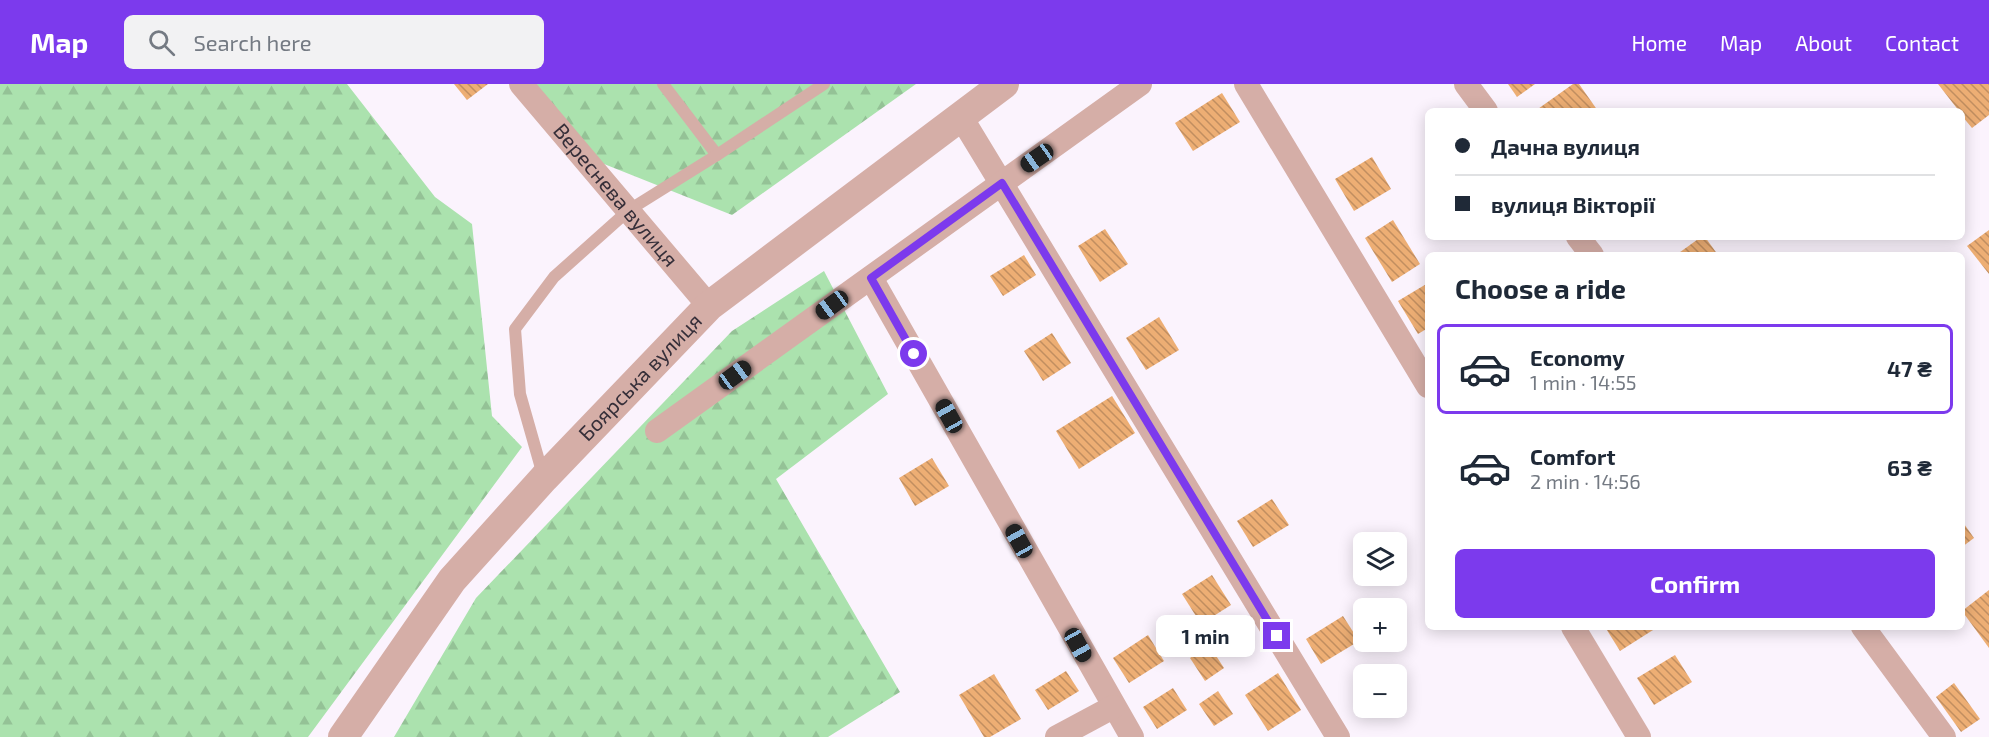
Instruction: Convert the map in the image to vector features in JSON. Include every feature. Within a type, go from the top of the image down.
[{"type":"street","name":"Вереснева вулиця","points":[[521,84],[709,306]]},
{"type":"street","name":"Боярська вулиця","points":[[343,737],[452,580],[544,478],[709,306],[1004,84]]},
{"type":"street","points":[[657,431],[1140,84]]},
{"type":"street","points":[[1246,84],[1425,381]]},
{"type":"street","points":[[1466,84],[1484,108]]},
{"type":"street","points":[[961,117],[1338,737]]},
{"type":"street","points":[[1580,240],[1590,252]]},
{"type":"street","points":[[871,278],[1132,737]]},
{"type":"street","points":[[1575,630],[1639,737]]},
{"type":"street","points":[[1865,630],[1944,737]]},
{"type":"street","points":[[1057,737],[1113,707]]},
{"type":"lane","points":[[663,84],[717,156]]},
{"type":"lane","points":[[544,478],[520,394],[514,329],[554,277],[629,210],[717,156],[824,84]]},
{"type":"green space","points":[[0,84],[347,84],[435,197],[472,224],[492,416],[522,447],[308,737],[0,737]]},
{"type":"green space","points":[[522,84],[916,84],[732,215],[594,160]]},
{"type":"green space","points":[[824,271],[888,394],[776,479],[900,692],[828,737],[394,737],[476,598],[732,331]]},
{"type":"building","points":[[454,84],[488,84],[467,100]]},
{"type":"building","points":[[1508,84],[1535,84],[1517,97]]},
{"type":"building","points":[[1573,84],[1579,84],[1596,108],[1539,108]]},
{"type":"building","points":[[1938,84],[1989,84],[1989,115],[1972,128],[1965,120],[1965,108],[1957,108]]},
{"type":"building","points":[[1222,93],[1240,122],[1193,151],[1175,123]]},
{"type":"building","points":[[1372,157],[1391,189],[1354,211],[1335,179]]},
{"type":"building","points":[[1393,220],[1420,264],[1392,282],[1365,238]]},
{"type":"building","points":[[1105,229],[1128,264],[1100,282],[1078,246]]},
{"type":"building","points":[[1989,230],[1989,274],[1967,246]]},
{"type":"building","points":[[1697,240],[1707,240],[1716,252],[1680,252]]},
{"type":"building","points":[[1024,255],[1036,275],[1003,296],[990,276]]},
{"type":"building","points":[[1425,285],[1425,330],[1418,334],[1398,301]]},
{"type":"building","points":[[1159,317],[1179,350],[1146,370],[1126,338]]},
{"type":"building","points":[[1052,333],[1071,363],[1043,381],[1024,351]]},
{"type":"building","points":[[1112,396],[1135,433],[1079,469],[1056,431]]},
{"type":"building","points":[[932,458],[949,486],[915,506],[899,478]]},
{"type":"building","points":[[1272,499],[1289,525],[1253,547],[1237,521]]},
{"type":"building","points":[[1965,525],[1974,538],[1965,545]]},
{"type":"building","points":[[1212,575],[1231,605],[1201,624],[1182,594]]},
{"type":"building","points":[[1989,590],[1989,648],[1965,615],[1965,609]]},
{"type":"building","points":[[1343,616],[1353,632],[1353,645],[1321,664],[1306,639]]},
{"type":"building","points":[[1607,630],[1653,630],[1620,651]]},
{"type":"building","points":[[1148,635],[1164,661],[1129,683],[1113,658]]},
{"type":"building","points":[[1209,645],[1224,668],[1205,681],[1190,658]]},
{"type":"building","points":[[1675,655],[1692,682],[1654,705],[1637,678]]},
{"type":"building","points":[[1066,671],[1079,691],[1048,710],[1035,690]]},
{"type":"building","points":[[1278,673],[1301,710],[1268,731],[1245,695]]},
{"type":"building","points":[[994,674],[1021,719],[990,737],[984,737],[959,695]]},
{"type":"building","points":[[1954,683],[1980,719],[1961,732],[1936,697]]},
{"type":"building","points":[[1173,688],[1187,710],[1157,729],[1143,707]]},
{"type":"building","points":[[1218,691],[1233,714],[1214,726],[1199,704]]},
{"type":"route","points":[[914,354],[871,278],[1002,183],[1277,636]]}]
